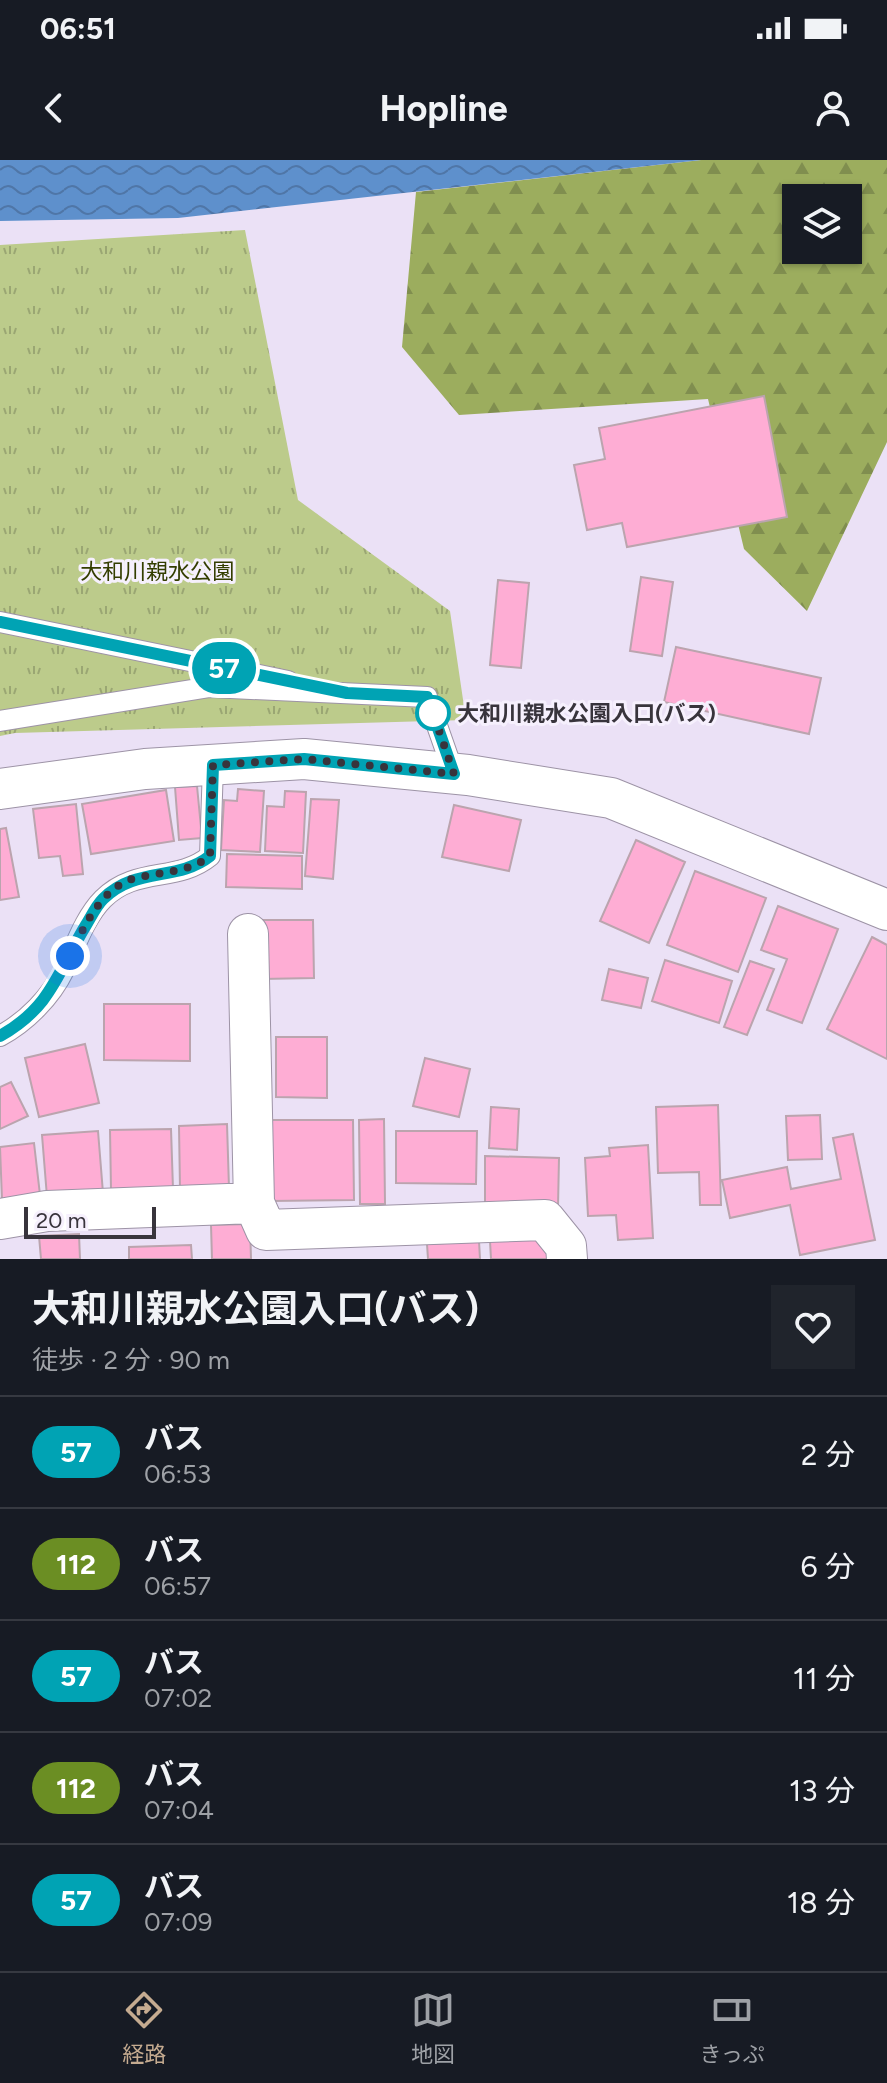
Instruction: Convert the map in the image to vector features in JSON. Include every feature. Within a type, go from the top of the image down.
[{"type":"street","points":[[0,789],[145,769],[304,759],[454,774],[611,798],[887,910]]},
{"type":"street","points":[[248,934],[262,1231]]},
{"type":"street","points":[[0,1219],[47,1211],[396,1242],[545,1220],[566,1246],[567,1259]]},
{"type":"lane","points":[[0,622],[347,693]]},
{"type":"lane","points":[[0,721],[210,687],[427,697],[454,774]]},
{"type":"lane","points":[[0,1036],[39,1007],[62,974],[102,900],[130,879],[197,866],[210,856],[213,765]]},
{"type":"green space","points":[[701,160],[887,160],[887,442],[807,611],[744,549],[708,399],[459,415],[402,347],[416,192]]},
{"type":"green space","name":"大和川親水公園","points":[[245,230],[298,500],[450,611],[466,720],[15,733],[0,736],[0,245]]},
{"type":"water","points":[[0,160],[701,160],[178,218],[0,221]]},
{"type":"building","points":[[764,396],[787,517],[627,547],[622,523],[587,530],[574,465],[605,459],[599,428]]},
{"type":"building","points":[[641,577],[673,582],[662,656],[630,651]]},
{"type":"building","points":[[498,580],[529,583],[521,668],[490,665]]},
{"type":"building","points":[[676,647],[821,678],[809,734],[664,702]]},
{"type":"building","points":[[197,786],[202,838],[179,840],[175,787]]},
{"type":"building","points":[[238,789],[264,791],[260,852],[221,850],[224,800],[237,801]]},
{"type":"building","points":[[166,790],[174,841],[91,854],[82,804]]},
{"type":"building","points":[[285,791],[306,792],[303,853],[265,851],[267,806],[284,807]]},
{"type":"building","points":[[311,799],[339,800],[333,879],[305,876]]},
{"type":"building","points":[[76,804],[83,874],[63,876],[60,856],[39,858],[33,809]]},
{"type":"building","points":[[454,805],[521,820],[509,871],[442,857]]},
{"type":"building","points":[[6,828],[19,897],[0,900],[0,829]]},
{"type":"building","points":[[636,840],[685,862],[649,943],[600,921]]},
{"type":"building","points":[[227,854],[302,856],[302,889],[226,887]]},
{"type":"building","points":[[695,871],[766,898],[738,972],[667,945]]},
{"type":"building","points":[[778,906],[838,929],[802,1023],[767,1010],[787,959],[761,950]]},
{"type":"building","points":[[262,920],[313,920],[314,978],[262,979]]},
{"type":"building","points":[[872,937],[887,945],[887,1059],[827,1029]]},
{"type":"building","points":[[665,960],[732,981],[719,1023],[652,1001]]},
{"type":"building","points":[[750,961],[774,969],[747,1035],[724,1027]]},
{"type":"building","points":[[609,969],[648,978],[641,1008],[602,1000]]},
{"type":"building","points":[[104,1004],[190,1004],[190,1061],[104,1060]]},
{"type":"building","points":[[276,1037],[327,1037],[327,1098],[276,1097]]},
{"type":"building","points":[[85,1044],[99,1103],[39,1117],[25,1058]]},
{"type":"building","points":[[425,1058],[470,1069],[459,1117],[413,1106]]},
{"type":"building","points":[[11,1082],[28,1116],[0,1129],[0,1087]]},
{"type":"building","points":[[718,1105],[721,1205],[700,1205],[699,1172],[658,1173],[656,1107]]},
{"type":"building","points":[[491,1107],[519,1109],[517,1150],[489,1148]]},
{"type":"building","points":[[820,1115],[822,1159],[788,1160],[786,1116]]},
{"type":"building","points":[[384,1119],[385,1204],[360,1204],[359,1120]]},
{"type":"building","points":[[270,1120],[353,1120],[354,1200],[270,1201]]},
{"type":"building","points":[[227,1124],[229,1188],[180,1189],[179,1126]]},
{"type":"building","points":[[171,1129],[173,1189],[111,1190],[110,1130]]},
{"type":"building","points":[[98,1131],[103,1193],[47,1197],[42,1135]]},
{"type":"building","points":[[396,1131],[477,1131],[476,1184],[396,1183]]},
{"type":"building","points":[[853,1134],[875,1240],[800,1255],[790,1205],[730,1218],[722,1180],[787,1167],[791,1189],[841,1179],[833,1138]]},
{"type":"building","points":[[34,1143],[40,1195],[2,1200],[0,1147]]},
{"type":"building","points":[[648,1145],[653,1238],[618,1240],[616,1215],[588,1216],[585,1158],[610,1156],[609,1148]]},
{"type":"building","points":[[485,1156],[559,1158],[558,1207],[485,1205]]},
{"type":"building","points":[[250,1224],[251,1259],[212,1259],[211,1225]]},
{"type":"building","points":[[79,1234],[80,1259],[41,1259],[39,1236]]},
{"type":"building","points":[[548,1239],[549,1259],[491,1259],[490,1241]]},
{"type":"building","points":[[479,1241],[480,1259],[428,1259],[427,1244]]},
{"type":"building","points":[[191,1245],[192,1259],[129,1259],[129,1247]]},
{"type":"bus line","name":"57","points":[[0,622],[347,693],[427,697],[454,774],[304,759],[213,765],[210,856],[197,866],[130,879],[102,900],[62,974],[39,1007],[0,1036]]},
{"type":"place","name":"大和川親水公園入口(バス)","points":[[433,713]]},
{"type":"route","points":[[70,956],[102,900],[130,879],[197,866],[210,856],[213,765],[304,759],[454,774],[433,713]]}]
